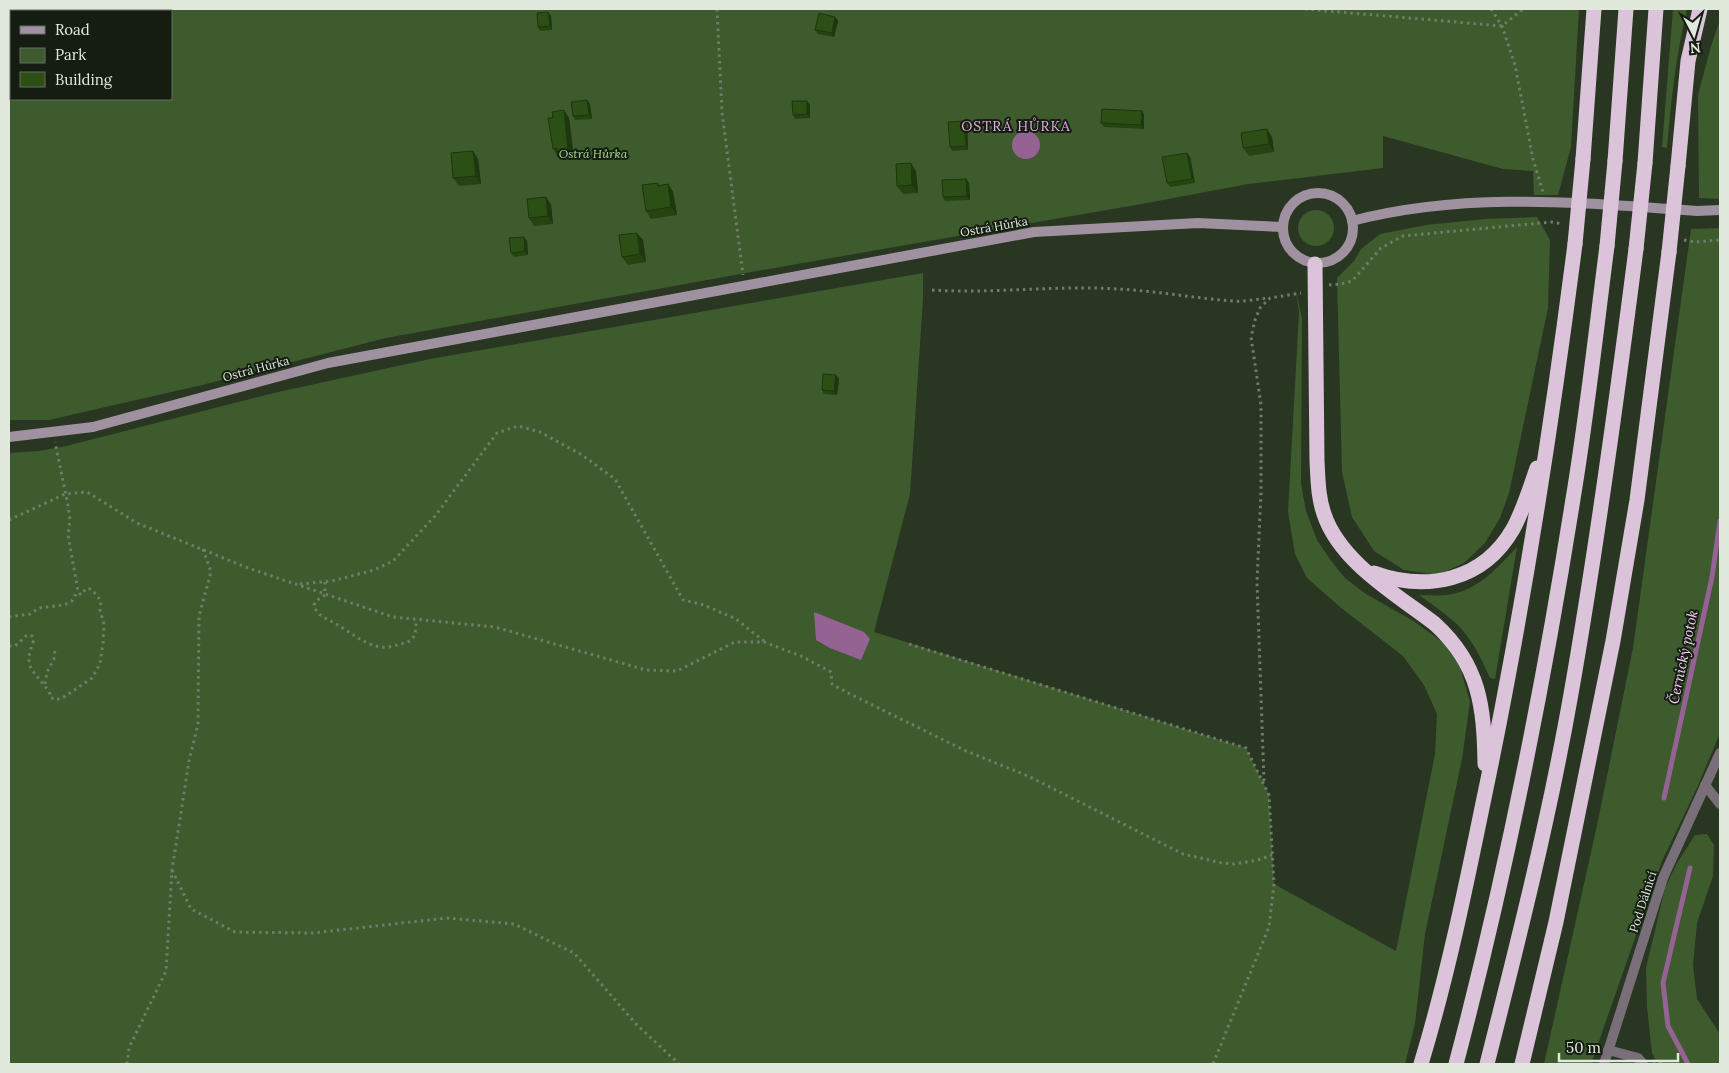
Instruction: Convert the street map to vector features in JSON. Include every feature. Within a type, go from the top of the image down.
[{"type":"highway","points":[[1421,1064],[1447,969],[1507,690],[1550,429],[1575,244],[1594,9]]},
{"type":"highway","points":[[1456,1064],[1480,973],[1511,835],[1540,693],[1573,498],[1607,246],[1626,9]]},
{"type":"highway","points":[[1487,1064],[1541,839],[1571,696],[1603,502],[1636,249],[1645,164],[1656,9]]},
{"type":"highway","points":[[1522,1064],[1558,913],[1613,642],[1637,500],[1670,252],[1688,61],[1700,9]]},
{"type":"highway","points":[[1316,264],[1317,461],[1323,513],[1342,548],[1360,566],[1435,624],[1465,660],[1478,690],[1482,708],[1486,791]]},
{"type":"highway","points":[[1360,566],[1386,577],[1402,581],[1433,582],[1461,575],[1486,560],[1496,551],[1513,528],[1550,429]]},
{"type":"main road","points":[[1315,194],[1332,196],[1341,202],[1348,211],[1352,221],[1353,232],[1344,252],[1326,263],[1316,264],[1295,256],[1288,247],[1282,226],[1285,215],[1299,198],[1315,194]]},
{"type":"main road","points":[[1352,221],[1406,209],[1494,201],[1547,201],[1697,211],[1720,210]]},
{"type":"main road","name":"Ostrá Hůrka","points":[[9,437],[93,427],[328,363],[1034,232],[1198,224],[1282,226]]},
{"type":"street","name":"Pod Dálnicí","points":[[1604,1064],[1663,878],[1720,754]]},
{"type":"street","points":[[1705,786],[1720,804]]},
{"type":"street","points":[[1608,1050],[1641,1061]]},
{"type":"path","points":[[717,9],[722,112],[745,285]]},
{"type":"path","points":[[1305,9],[1502,26],[1523,9]]},
{"type":"path","points":[[1491,9],[1502,26],[1514,65],[1533,159],[1547,201]]},
{"type":"path","points":[[932,290],[962,292],[1049,288],[1118,289],[1180,294],[1234,302],[1270,298],[1352,281],[1381,248],[1403,236],[1551,222]]},
{"type":"path","points":[[1264,785],[1257,582],[1261,492],[1261,405],[1251,337],[1260,308],[1270,298]]},
{"type":"path","points":[[297,585],[326,582],[374,570],[393,561],[435,516],[497,433],[518,426],[540,432],[582,454],[615,479],[683,600],[704,605],[736,619],[764,642],[801,656],[832,672],[832,684],[848,693],[966,751],[1028,776],[1183,854],[1234,864],[1258,860],[1272,855]]},
{"type":"path","points":[[53,432],[70,520],[69,546],[80,594]]},
{"type":"path","points":[[9,520],[65,494],[87,492],[137,523],[248,568],[393,617],[495,627],[646,670],[677,671],[734,642],[764,642]]},
{"type":"path","points":[[127,1064],[129,1048],[166,971],[172,870],[189,762],[198,724],[199,616],[211,572],[203,549]]},
{"type":"path","points":[[325,595],[326,582]]},
{"type":"path","points":[[9,618],[30,614],[39,608],[64,605],[72,601],[76,594],[83,594],[85,589],[90,589],[101,602],[100,610],[104,624],[100,664],[92,678],[64,697],[56,700],[50,697],[45,685],[31,671],[28,662],[34,640],[32,636],[27,635],[14,646],[9,646]]},
{"type":"path","points":[[325,595],[316,600],[314,605],[318,615],[356,637],[381,648],[408,643],[416,632],[416,619]]},
{"type":"path","points":[[909,644],[1246,748],[1269,795],[1274,884],[1269,926],[1213,1064]]},
{"type":"path","points":[[45,685],[47,672],[54,659],[55,649]]},
{"type":"path","points":[[172,870],[191,909],[235,932],[313,933],[447,918],[514,924],[574,953],[637,1025],[679,1064]]},
{"type":"green space","points":[[9,9],[1579,9],[1571,147],[1558,195],[1534,195],[1533,171],[1503,169],[1383,136],[1383,168],[1248,184],[386,338],[202,385],[49,420],[9,420]]},
{"type":"green space","points":[[1673,9],[1687,9],[1674,78],[1667,148],[1662,147]]},
{"type":"green space","points":[[1720,20],[1720,199],[1699,198],[1698,95]]},
{"type":"green space","points":[[1316,210],[1328,216],[1334,228],[1328,240],[1316,246],[1304,240],[1298,228],[1304,216]]},
{"type":"green space","points":[[1537,217],[1550,240],[1548,308],[1509,493],[1500,518],[1485,543],[1464,563],[1438,575],[1404,570],[1374,551],[1352,517],[1342,472],[1337,278],[1354,261],[1361,249],[1380,234],[1426,225],[1485,219]]},
{"type":"green space","points":[[1720,228],[1720,733],[1696,790],[1662,861],[1591,1064],[1544,1064],[1596,830],[1633,648],[1691,229]]},
{"type":"green space","points":[[923,273],[923,299],[910,494],[874,632],[1246,748],[1269,795],[1274,884],[1396,951],[1435,754],[1437,714],[1424,685],[1403,656],[1340,607],[1307,578],[1295,554],[1288,512],[1299,312],[1295,287],[1302,319],[1301,484],[1306,511],[1317,540],[1345,578],[1366,594],[1415,622],[1445,644],[1460,667],[1470,702],[1462,759],[1425,934],[1415,1024],[1405,1064],[9,1064],[9,453],[39,451],[66,446],[278,392],[430,359]]},
{"type":"green space","points":[[1517,547],[1495,679],[1490,678],[1471,641],[1457,624],[1419,595],[1447,595],[1468,589],[1486,577]]},
{"type":"green space","points":[[1707,834],[1714,845],[1713,876],[1697,923],[1693,965],[1697,999],[1720,1034],[1720,1064],[1658,1064],[1652,1053],[1647,1007],[1646,968],[1665,888],[1677,863],[1695,835]]},
{"type":"shaded area","points":[[1026,131],[1036,135],[1040,145],[1036,155],[1026,159],[1016,155],[1012,145],[1016,135]]},
{"type":"shaded area","points":[[814,612],[864,632],[870,639],[861,660],[830,648],[816,640]]},
{"type":"building","points":[[548,12],[550,26],[538,27],[537,13]]},
{"type":"building","points":[[819,13],[835,17],[832,33],[815,30]]},
{"type":"building","points":[[587,100],[589,115],[573,116],[571,102]]},
{"type":"building","points":[[792,101],[807,101],[807,114],[793,115]]},
{"type":"building","points":[[1102,109],[1142,111],[1141,125],[1101,123]]},
{"type":"building","points":[[564,110],[568,151],[557,152],[557,148],[553,149],[548,118],[553,118],[552,112]]},
{"type":"building","points":[[964,121],[966,146],[950,147],[948,122]]},
{"type":"building","points":[[1267,129],[1269,144],[1243,148],[1241,133]]},
{"type":"building","points":[[473,151],[476,176],[453,178],[451,153]]},
{"type":"building","points":[[1187,153],[1192,179],[1167,183],[1162,157]]},
{"type":"building","points":[[911,163],[912,185],[897,186],[896,164]]},
{"type":"building","points":[[966,179],[967,196],[943,197],[942,180]]},
{"type":"building","points":[[658,183],[658,186],[668,184],[671,207],[646,211],[642,185]]},
{"type":"building","points":[[546,197],[548,216],[529,218],[527,199]]},
{"type":"building","points":[[637,233],[640,254],[622,257],[619,235]]},
{"type":"building","points":[[524,237],[525,251],[511,253],[509,238]]},
{"type":"building","points":[[823,374],[836,375],[834,391],[822,390]]},
{"type":"waterway","name":"Černický potok","points":[[1664,798],[1712,577],[1720,521]]},
{"type":"waterway","name":"Černický potok","points":[[1688,1064],[1668,1026],[1663,983],[1690,868]]},
{"type":"district","name":"OSTRÁ HŮRKA","points":[[1016,126]]}]
